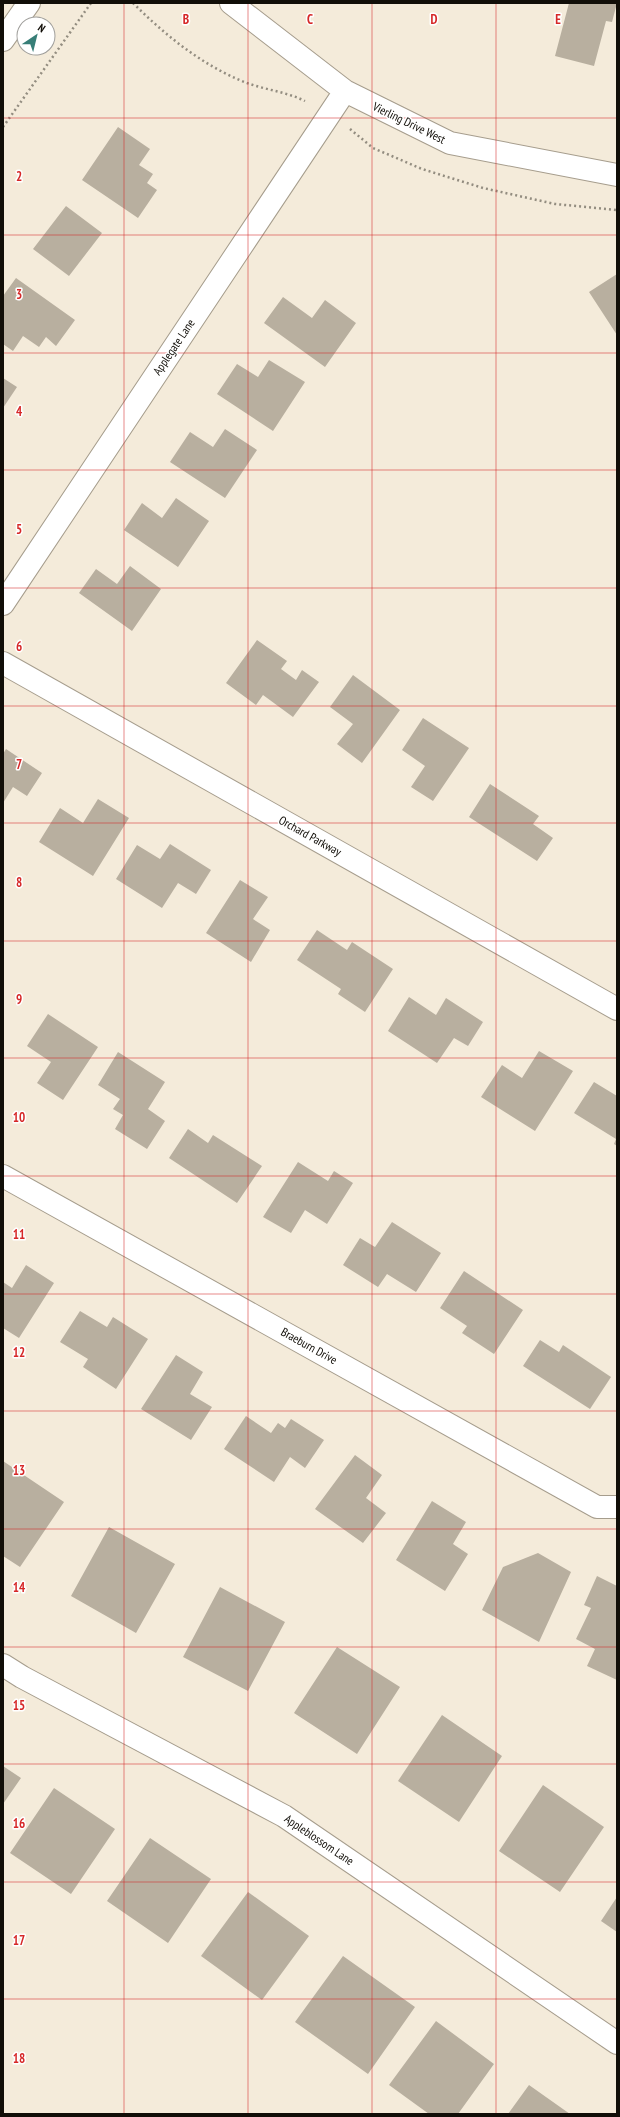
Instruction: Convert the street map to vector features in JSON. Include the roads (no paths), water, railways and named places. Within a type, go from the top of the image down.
[{"type":"street","points":[[3,40],[29,3]]},
{"type":"street","name":"Vierling Drive West","points":[[231,3],[345,91],[450,143],[617,175]]},
{"type":"street","name":"Applegate Lane","points":[[3,604],[345,91]]},
{"type":"street","name":"Orchard Parkway","points":[[3,663],[617,1009]]},
{"type":"street","name":"Braeburn Drive","points":[[3,1176],[597,1507],[617,1507]]},
{"type":"street","name":"Appleblossom Lane","points":[[3,1665],[29,1681],[284,1816],[617,2043]]}]
